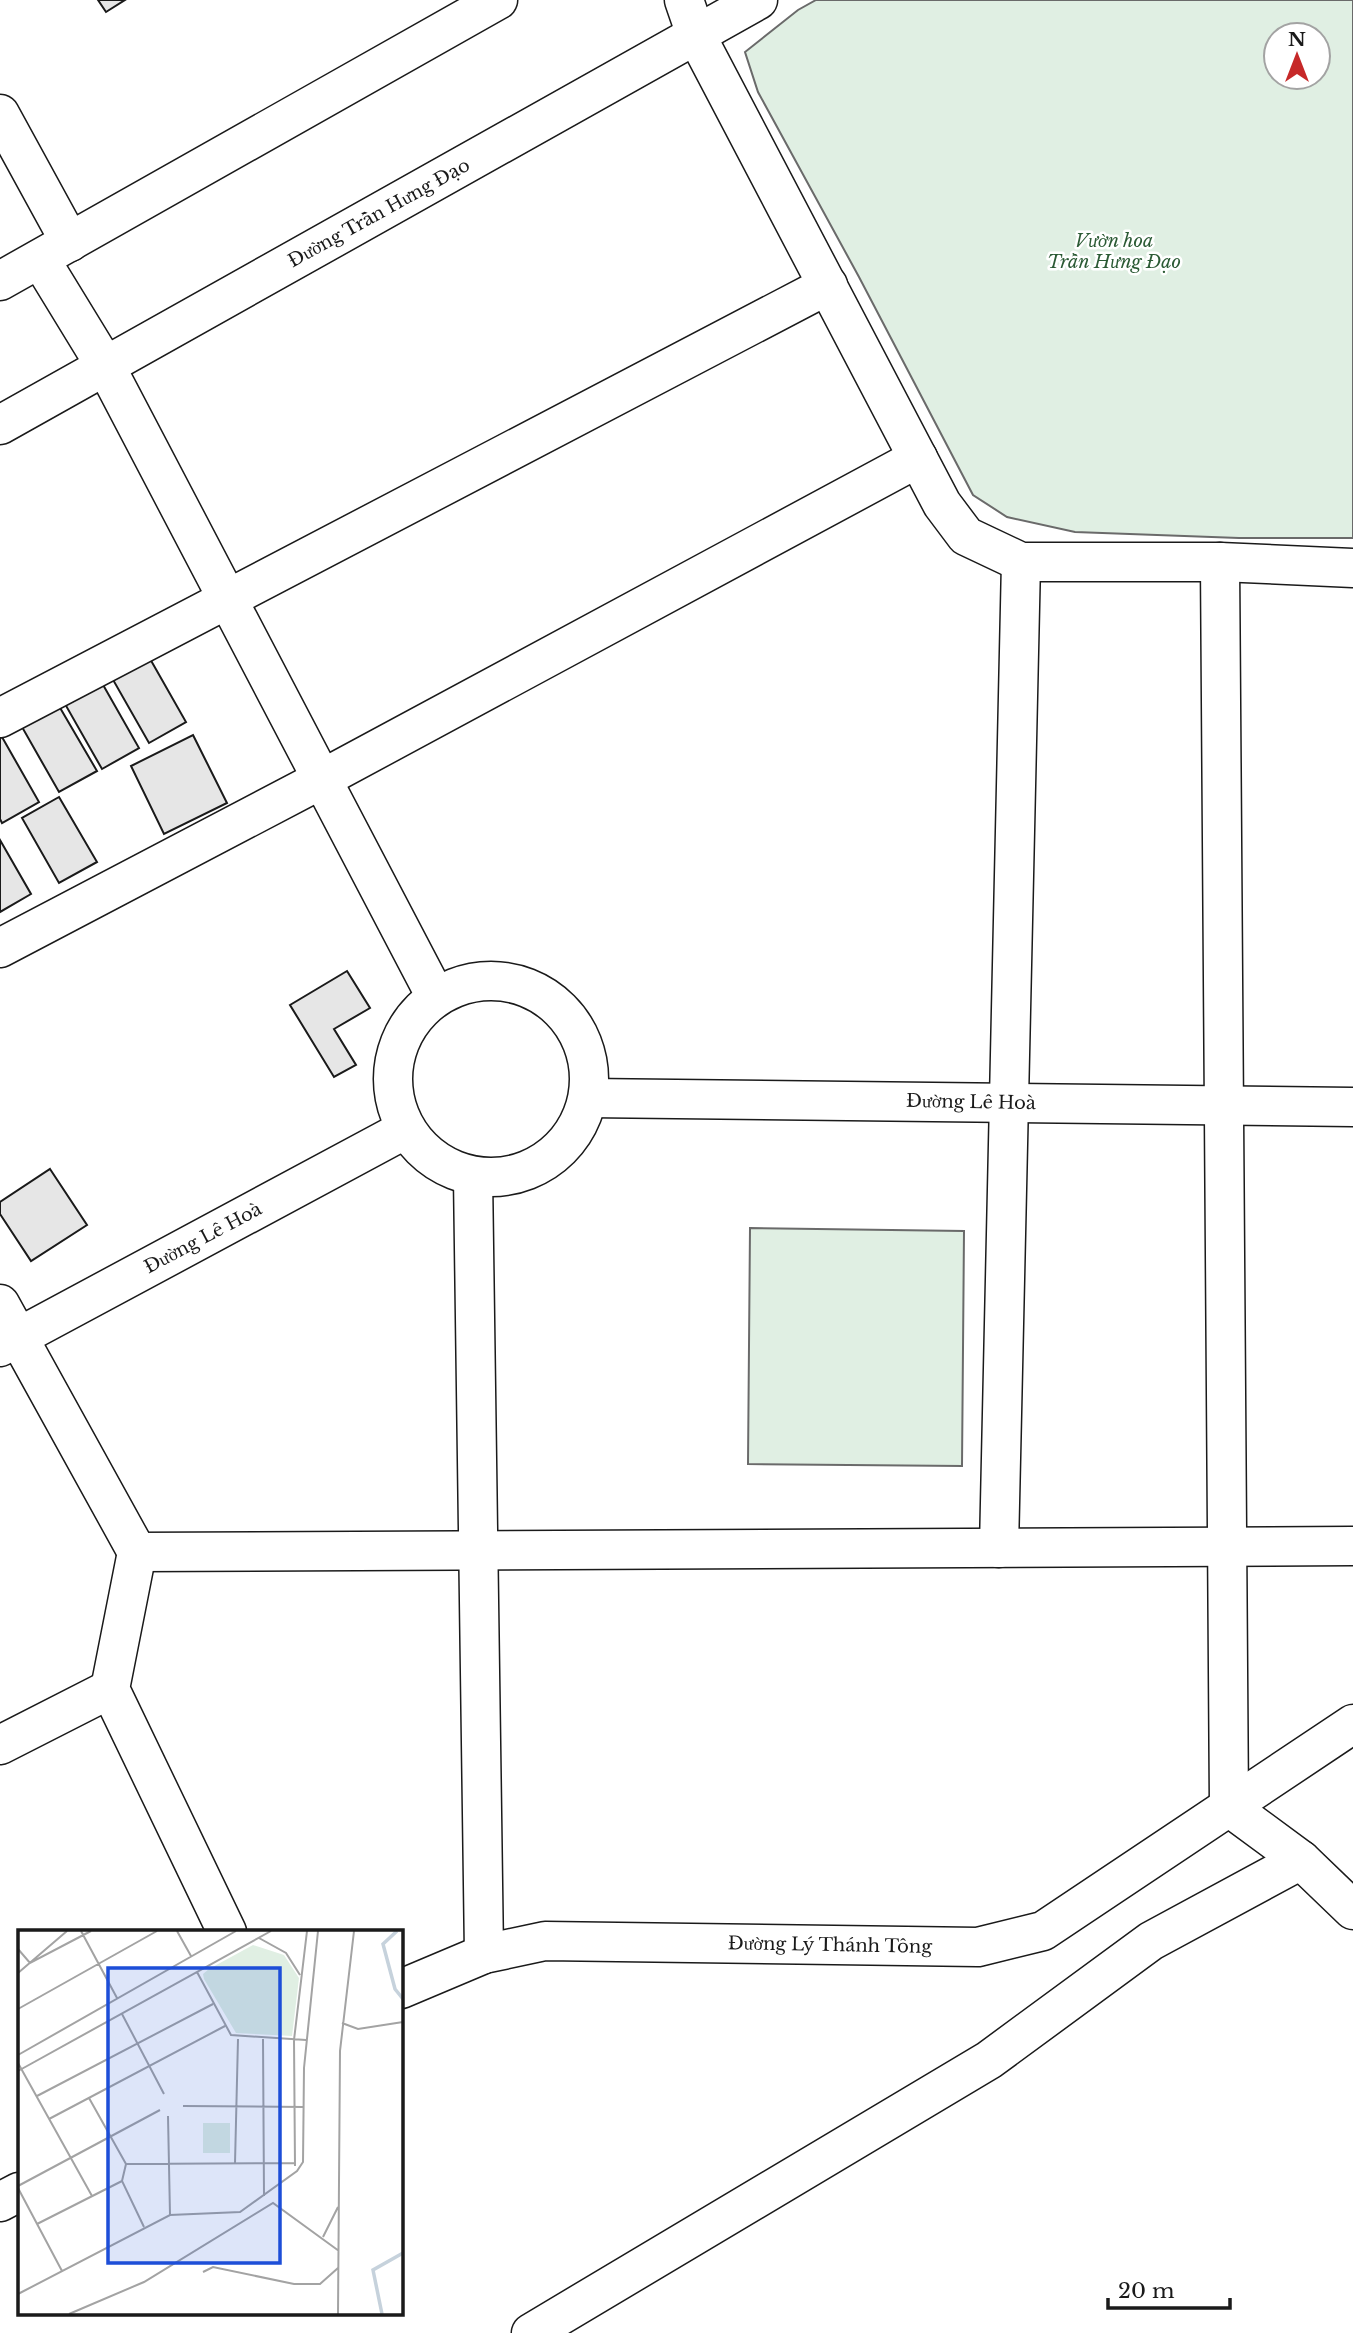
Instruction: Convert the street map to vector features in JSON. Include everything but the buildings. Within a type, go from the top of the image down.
[{"type":"street","points":[[0,281],[498,0]]},
{"type":"street","name":"Đường Trần Hưng Đạo","points":[[0,425],[106,367],[690,17],[758,0]]},
{"type":"street","points":[[690,17],[942,504],[966,536],[1021,562],[1220,562],[1353,568]]},
{"type":"street","points":[[0,114],[106,367],[436,997]]},
{"type":"street","points":[[0,718],[828,285]]},
{"type":"street","points":[[0,948],[322,779],[918,458]]},
{"type":"street","points":[[999,1548],[1021,562]]},
{"type":"street","points":[[1220,562],[1228,1807],[1301,1860],[1353,1910]]},
{"type":"street","points":[[499,981],[531,989],[558,1007],[579,1034],[589,1065],[588,1098],[577,1127],[558,1151],[533,1168],[504,1177],[473,1176],[446,1167],[423,1151],[406,1129],[394,1101],[392,1072],[399,1043],[414,1017],[436,997],[466,984],[499,981]]},
{"type":"street","name":"Đường Lê Hoà","points":[[588,1098],[1353,1107]]},
{"type":"street","name":"Đường Lê Hoà","points":[[6,1329],[406,1129]]},
{"type":"street","points":[[473,1176],[484,1954]]},
{"type":"street","points":[[6,1329],[137,1552],[110,1689],[227,1930]]},
{"type":"street","points":[[137,1552],[1353,1546]]},
{"type":"street","points":[[0,1745],[110,1689]]},
{"type":"street","name":"Đường Lý Thánh Tông","points":[[402,1989],[484,1954],[545,1941],[978,1947],[1043,1931],[1353,1724]]},
{"type":"street","points":[[531,2333],[989,2060],[1151,1941],[1301,1860]]},
{"type":"street","points":[[0,2202],[18,2193]]},
{"type":"green space","name":"Vườn hoa Trần Hưng Đạo","points":[[816,0],[1353,0],[1353,538],[1239,538],[1075,532],[1007,517],[973,495],[758,92],[745,52],[798,10]]},
{"type":"green space","points":[[750,1228],[964,1231],[962,1466],[748,1464]]}]
